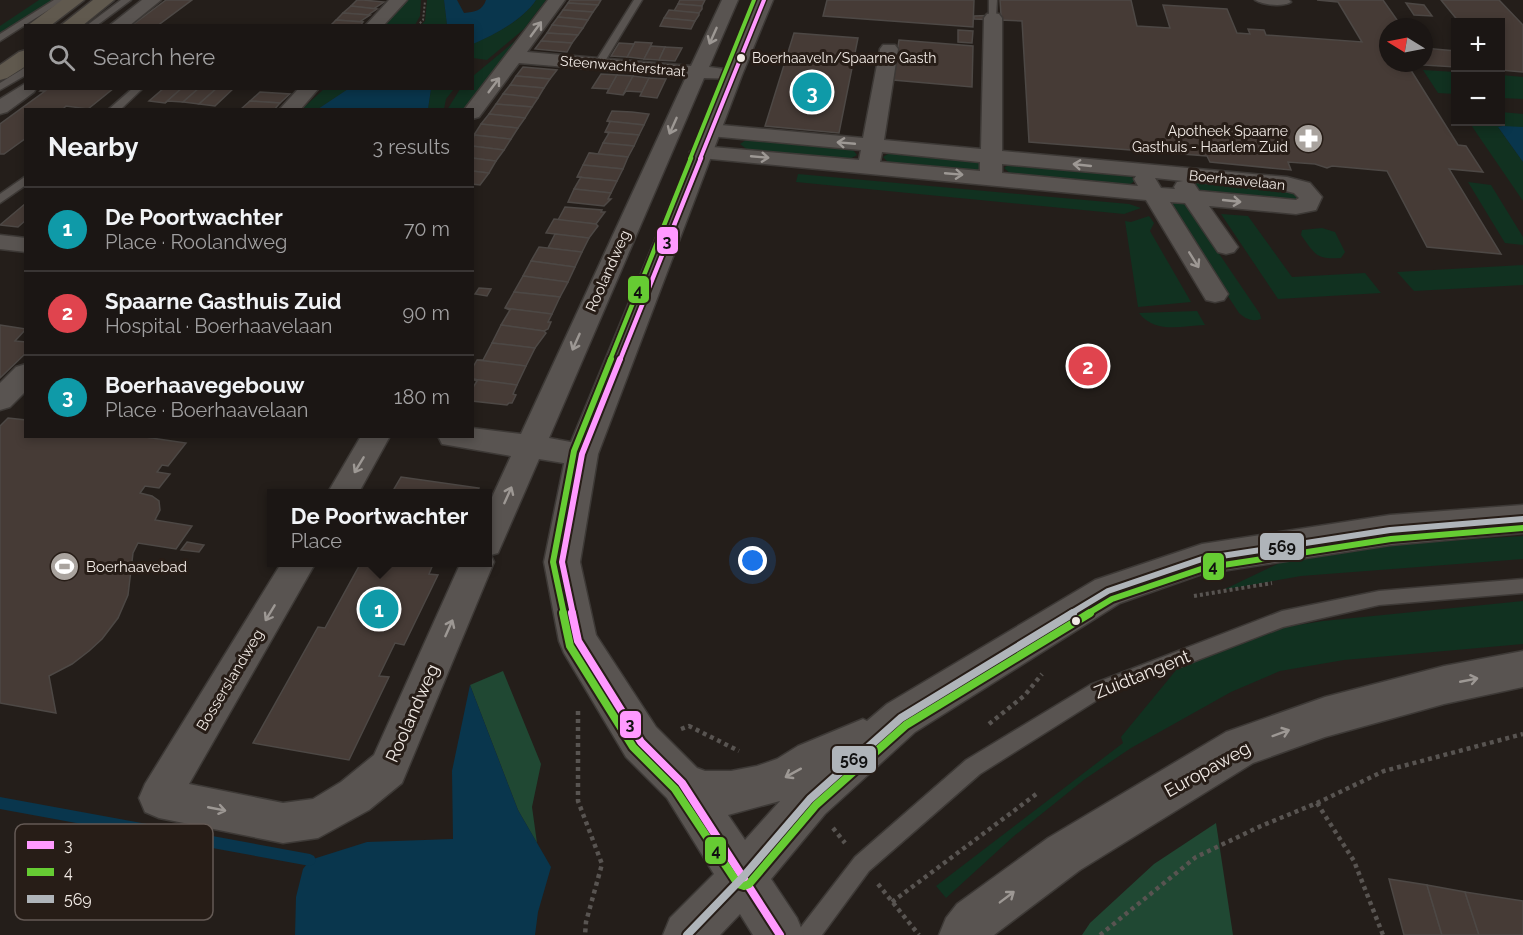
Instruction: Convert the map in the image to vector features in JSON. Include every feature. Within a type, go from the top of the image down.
[{"type":"main road","points":[[39,24],[75,0]]},
{"type":"main road","points":[[72,24],[105,0]]},
{"type":"main road","points":[[764,0],[582,454],[562,562],[578,641],[641,742],[682,783],[780,935]]},
{"type":"main road","points":[[0,49],[24,33]]},
{"type":"main road","points":[[0,74],[24,57]]},
{"type":"main road","points":[[682,783],[704,793],[731,793],[787,777],[813,761],[844,750],[901,718],[1108,591],[1202,559],[1390,530],[1523,519]]},
{"type":"main road","name":"Europaweg","points":[[963,935],[974,921],[1064,854],[1241,747],[1325,717],[1444,685],[1523,669]]},
{"type":"main road","points":[[687,935],[743,877],[810,799],[901,718]]},
{"type":"street","points":[[120,24],[153,0]]},
{"type":"street","points":[[375,24],[399,0]]},
{"type":"street","points":[[474,110],[557,0]]},
{"type":"street","name":"Roolandweg","points":[[492,532],[730,0]]},
{"type":"street","points":[[991,167],[993,11]]},
{"type":"street","points":[[870,156],[889,49]]},
{"type":"street","name":"Steenwachterstraat","points":[[515,57],[732,75]]},
{"type":"street","points":[[0,108],[24,90]]},
{"type":"street","points":[[291,108],[308,90]]},
{"type":"street","name":"Boerhaavelaan","points":[[706,141],[991,167],[1140,171],[1287,184],[1302,188],[1311,197],[1308,205],[1296,207],[1152,193],[991,167]]},
{"type":"street","points":[[1140,171],[1215,294]]},
{"type":"street","name":"Boerhaavelaan","points":[[1176,174],[1226,247]]},
{"type":"street","points":[[0,242],[24,245]]},
{"type":"street","points":[[0,400],[24,377]]},
{"type":"street","points":[[345,489],[375,438]]},
{"type":"street","points":[[466,438],[582,454]]},
{"type":"street","name":"Bosserslandweg","points":[[159,798],[297,567]]},
{"type":"street","name":"Roolandweg","points":[[159,798],[283,823],[318,818],[355,796],[388,769],[476,567]]},
{"type":"lane","points":[[0,38],[60,0]]},
{"type":"lane","points":[[93,24],[127,0]]},
{"type":"lane","points":[[599,64],[638,0]]},
{"type":"lane","points":[[1258,0],[1287,2]]},
{"type":"lane","points":[[0,87],[24,71]]},
{"type":"lane","points":[[115,108],[137,90]]},
{"type":"lane","points":[[0,200],[24,181]]},
{"type":"lane","name":"Zuidtangent","points":[[808,935],[862,864],[973,767],[1096,691],[1282,619],[1380,598],[1523,586]]},
{"type":"path","points":[[419,24],[423,20],[425,0]]},
{"type":"path","points":[[1184,598],[1283,581]]},
{"type":"path","points":[[578,698],[578,801],[602,864],[586,922],[585,935]]},
{"type":"path","points":[[1100,935],[1196,857],[1261,825],[1317,803],[1384,771],[1522,735]]},
{"type":"path","points":[[892,902],[1039,792]]},
{"type":"path","points":[[1317,803],[1354,861],[1383,935]]},
{"type":"green space","points":[[39,0],[53,0],[0,33],[0,26]]},
{"type":"green space","points":[[406,0],[421,0],[420,16],[416,24],[383,24]]},
{"type":"green space","points":[[427,0],[444,0],[447,24],[422,24],[425,21]]},
{"type":"green space","points":[[536,0],[546,0],[524,29],[487,60],[474,58],[474,43],[516,20]]},
{"type":"green space","points":[[527,31],[470,108],[448,108],[459,90],[474,90],[474,75]]},
{"type":"green space","points":[[1424,72],[1451,72],[1451,94],[1438,93]]},
{"type":"green space","points":[[1505,75],[1523,77],[1523,99],[1505,98]]},
{"type":"green space","points":[[323,90],[346,90],[320,108],[303,108]]},
{"type":"green space","points":[[431,90],[453,90],[446,99],[444,108],[428,108]]},
{"type":"green space","points":[[1505,112],[1523,114],[1523,127],[1498,127],[1523,162],[1523,201],[1472,126],[1505,126]]},
{"type":"green space","points":[[746,140],[853,150],[857,155],[848,160],[749,151],[740,144]]},
{"type":"green space","points":[[891,152],[973,160],[980,163],[982,167],[975,171],[889,163],[883,157]]},
{"type":"green space","points":[[1011,163],[1127,174],[1136,180],[1129,185],[1011,174],[1004,168]]},
{"type":"green space","points":[[798,174],[1129,204],[1141,208],[1124,214],[796,182]]},
{"type":"green space","points":[[1199,180],[1289,188],[1301,196],[1294,200],[1201,192],[1192,185]]},
{"type":"green space","points":[[1468,182],[1491,185],[1523,237],[1523,245],[1505,243]]},
{"type":"green space","points":[[1177,201],[1184,204],[1190,211],[1260,314],[1261,319],[1249,319],[1239,313],[1171,209],[1170,202]]},
{"type":"green space","points":[[1221,214],[1248,216],[1292,277],[1365,273],[1381,293],[1278,299]]},
{"type":"green space","points":[[1149,216],[1154,223],[1150,231],[1191,302],[1138,307],[1125,221],[1131,222]]},
{"type":"green space","points":[[1322,228],[1335,232],[1345,252],[1341,258],[1321,257],[1301,235],[1302,230]]},
{"type":"green space","points":[[1523,265],[1523,285],[1414,291],[1397,272]]},
{"type":"green space","points":[[1197,311],[1205,325],[1161,326],[1145,320],[1139,313]]},
{"type":"green space","points":[[1523,536],[1523,559],[1301,576],[1223,590],[1298,554],[1351,547]]},
{"type":"green space","points":[[1523,601],[1523,644],[1344,660],[1280,671],[1231,692],[1131,748],[1085,779],[1014,836],[946,898],[936,886],[1123,743],[1121,737],[1191,652],[1255,632],[1323,621]]},
{"type":"green space","points":[[503,671],[541,764],[532,807],[537,843],[518,810],[470,685]]},
{"type":"green space","points":[[1216,823],[1233,935],[1082,935],[1090,923],[1154,864]]},
{"type":"water","points":[[444,0],[457,0],[464,13],[478,10],[486,0],[536,0],[516,20],[474,44],[474,24],[447,24]]},
{"type":"water","points":[[346,90],[431,90],[428,108],[320,108]]},
{"type":"water","points":[[1498,127],[1523,127],[1523,162]]},
{"type":"water","points":[[470,685],[518,810],[551,867],[538,912],[535,935],[295,935],[296,897],[303,869],[310,860],[367,842],[453,839],[452,771]]},
{"type":"building","points":[[166,0],[192,0],[160,24],[134,24]]},
{"type":"building","points":[[357,0],[384,2],[375,8],[377,9],[351,6]]},
{"type":"building","points":[[570,0],[601,0],[598,5],[568,3]]},
{"type":"building","points":[[680,0],[705,0],[702,6],[678,4]]},
{"type":"building","points":[[827,0],[974,0],[973,27],[823,16]]},
{"type":"building","points":[[1000,0],[1131,0],[1137,26],[1170,28],[1163,5],[1227,9],[1237,33],[1250,34],[1248,29],[1264,30],[1266,35],[1362,42],[1338,2],[1317,0],[1383,0],[1396,18],[1379,18],[1379,72],[1412,72],[1458,145],[1466,146],[1483,172],[1449,169],[1501,254],[1427,247],[1387,171],[1332,166],[1327,168],[1315,164],[1288,162],[1291,170],[1210,162],[1207,156],[1029,142],[1022,21],[974,19],[974,16],[1001,15]]},
{"type":"building","points":[[1441,0],[1499,0],[1523,25],[1523,72],[1505,70],[1505,18],[1456,18]]},
{"type":"building","points":[[568,3],[598,5],[593,12],[563,10]]},
{"type":"building","points":[[1406,3],[1424,5],[1432,16],[1414,15]]},
{"type":"building","points":[[678,4],[702,6],[702,9],[699,13],[674,11]]},
{"type":"building","points":[[351,6],[377,9],[368,15],[343,13]]},
{"type":"building","points":[[563,10],[593,12],[588,20],[558,17]]},
{"type":"building","points":[[669,10],[699,13],[699,15],[695,21],[664,18]]},
{"type":"building","points":[[343,13],[370,15],[361,21],[363,22],[336,20]]},
{"type":"building","points":[[558,17],[588,20],[583,28],[552,25]]},
{"type":"building","points":[[664,18],[695,21],[691,29],[660,26]]},
{"type":"building","points":[[336,20],[363,22],[362,24],[332,24]]},
{"type":"building","points":[[552,25],[583,28],[578,35],[547,33]]},
{"type":"building","points":[[958,30],[973,31],[972,43],[958,42]]},
{"type":"building","points":[[547,33],[578,35],[572,43],[541,41]]},
{"type":"building","points":[[794,33],[858,38],[839,133],[765,126]]},
{"type":"building","points":[[899,40],[973,46],[972,87],[893,80]]},
{"type":"building","points":[[541,41],[572,43],[567,52],[535,49]]},
{"type":"building","points":[[635,42],[652,43],[644,59],[627,57]]},
{"type":"building","points":[[619,43],[634,44],[627,57],[611,56]]},
{"type":"building","points":[[651,46],[665,47],[659,60],[644,59]]},
{"type":"building","points":[[665,47],[682,48],[675,61],[659,60]]},
{"type":"building","points":[[1433,49],[1451,51],[1451,67],[1433,66]]},
{"type":"building","points":[[523,67],[557,70],[550,79],[516,76]]},
{"type":"building","points":[[601,74],[617,75],[607,93],[609,89],[592,88]]},
{"type":"building","points":[[617,75],[633,76],[623,95],[607,93]]},
{"type":"building","points":[[516,76],[550,79],[544,88],[510,85]]},
{"type":"building","points":[[633,76],[649,78],[642,92],[626,91],[623,95]]},
{"type":"building","points":[[649,78],[666,79],[657,98],[640,96]]},
{"type":"building","points":[[510,85],[544,88],[538,98],[503,94]]},
{"type":"building","points":[[112,90],[89,108],[66,106],[64,108],[24,108],[24,139],[4,154],[0,154],[0,124],[45,91],[40,91]]},
{"type":"building","points":[[162,90],[180,90],[165,103],[149,101]]},
{"type":"building","points":[[180,90],[197,90],[183,102],[168,101],[165,103]]},
{"type":"building","points":[[197,90],[215,90],[199,104],[183,102]]},
{"type":"building","points":[[215,90],[232,90],[215,106],[199,104]]},
{"type":"building","points":[[260,92],[290,94],[280,103],[250,101]]},
{"type":"building","points":[[503,94],[538,98],[532,107],[496,104]]},
{"type":"building","points":[[250,101],[280,103],[276,108],[242,108]]},
{"type":"building","points":[[496,104],[532,107],[525,118],[489,114]]},
{"type":"building","points":[[612,111],[649,114],[644,125],[607,121]]},
{"type":"building","points":[[489,114],[525,118],[518,128],[481,124]]},
{"type":"building","points":[[607,121],[644,125],[639,135],[605,132],[610,122]]},
{"type":"building","points":[[481,124],[518,128],[511,139],[474,135]]},
{"type":"building","points":[[605,132],[639,135],[634,146],[603,143],[609,133]]},
{"type":"building","points":[[474,135],[511,139],[504,150],[474,146]]},
{"type":"building","points":[[603,143],[634,146],[628,157],[598,154]]},
{"type":"building","points":[[474,146],[504,150],[496,161],[474,158]]},
{"type":"building","points":[[589,153],[628,157],[623,169],[583,165]]},
{"type":"building","points":[[474,158],[496,161],[489,173],[474,171]]},
{"type":"building","points":[[583,165],[623,169],[617,181],[577,177]]},
{"type":"building","points":[[474,171],[489,173],[480,185],[474,184]]},
{"type":"building","points":[[581,177],[617,181],[611,193],[574,189]]},
{"type":"building","points":[[574,189],[611,193],[608,199],[611,199],[604,206],[568,202]]},
{"type":"building","points":[[24,205],[24,222],[18,227],[0,225]]},
{"type":"building","points":[[565,207],[605,212],[596,224],[558,220]]},
{"type":"building","points":[[554,219],[598,226],[589,238],[546,233]]},
{"type":"building","points":[[555,234],[589,238],[582,252],[548,248]]},
{"type":"building","points":[[539,247],[582,252],[575,267],[531,261]]},
{"type":"building","points":[[531,261],[575,267],[568,282],[523,276]]},
{"type":"building","points":[[523,276],[568,282],[560,297],[514,292]]},
{"type":"building","points":[[479,288],[491,289],[487,296],[475,294]]},
{"type":"building","points":[[514,292],[560,297],[552,314],[505,308]]},
{"type":"building","points":[[505,308],[552,314],[548,322],[551,322],[548,329],[544,331],[501,325],[510,310]]},
{"type":"building","points":[[0,325],[24,329],[15,341],[24,342],[24,355],[0,378]]},
{"type":"building","points":[[501,325],[546,333],[535,348],[492,343]]},
{"type":"building","points":[[492,343],[535,348],[526,366],[477,360],[483,360]]},
{"type":"building","points":[[477,360],[526,366],[517,385],[474,379],[474,365]]},
{"type":"building","points":[[474,379],[517,385],[513,394],[516,395],[512,403],[507,405],[474,401],[474,386],[477,381]]},
{"type":"building","name":"Boerhaavebad","points":[[8,418],[24,420],[24,438],[152,438],[186,443],[168,466],[162,465],[157,472],[170,474],[159,488],[145,486],[140,493],[152,496],[159,501],[160,510],[155,520],[192,526],[176,549],[138,543],[133,553],[128,595],[118,618],[102,639],[89,651],[72,664],[49,676],[56,713],[0,703],[0,426]]},
{"type":"building","points":[[401,477],[479,488],[478,489],[394,489]]},
{"type":"building","points":[[187,542],[204,545],[199,552],[181,550]]},
{"type":"building","points":[[358,567],[432,567],[429,574],[438,575],[404,645],[395,643],[379,676],[389,677],[349,760],[253,743],[318,627],[325,628]]},
{"type":"building","points":[[1389,879],[1427,885],[1442,935],[1404,935]]},
{"type":"building","points":[[1427,885],[1465,892],[1479,935],[1442,935]]},
{"type":"building","points":[[1465,892],[1523,901],[1523,935],[1479,935]]},
{"type":"waterway","points":[[0,803],[114,824]]},
{"type":"waterway","points":[[213,842],[310,860]]},
{"type":"transit line","name":"4","points":[[754,0],[574,451],[553,562],[570,646],[633,747],[675,789],[738,884],[744,886],[749,884],[816,805],[906,725],[1112,599],[1204,568],[1391,539],[1523,528]]},
{"type":"transit line","name":"3","points":[[764,0],[582,454],[562,562],[578,641],[641,742],[682,783],[780,935]]},
{"type":"transit line","name":"569","points":[[687,935],[743,877],[810,799],[901,718],[1108,591],[1202,559],[1390,530],[1523,519]]},
{"type":"place","name":"Boerhaaveln/Spaarne Gasth","points":[[741,58]]},
{"type":"place","name":"Boerhaavegebouw","points":[[812,92]]},
{"type":"place","name":"Apotheek Spaarne Gasthuis - Haarlem Zuid","points":[[1309,139]]},
{"type":"place","name":"Spaarne Gasthuis Zuid","points":[[1088,366]]},
{"type":"place","name":"Boerhaavebad","points":[[65,567]]},
{"type":"place","name":"De Poortwachter","points":[[379,609]]}]
